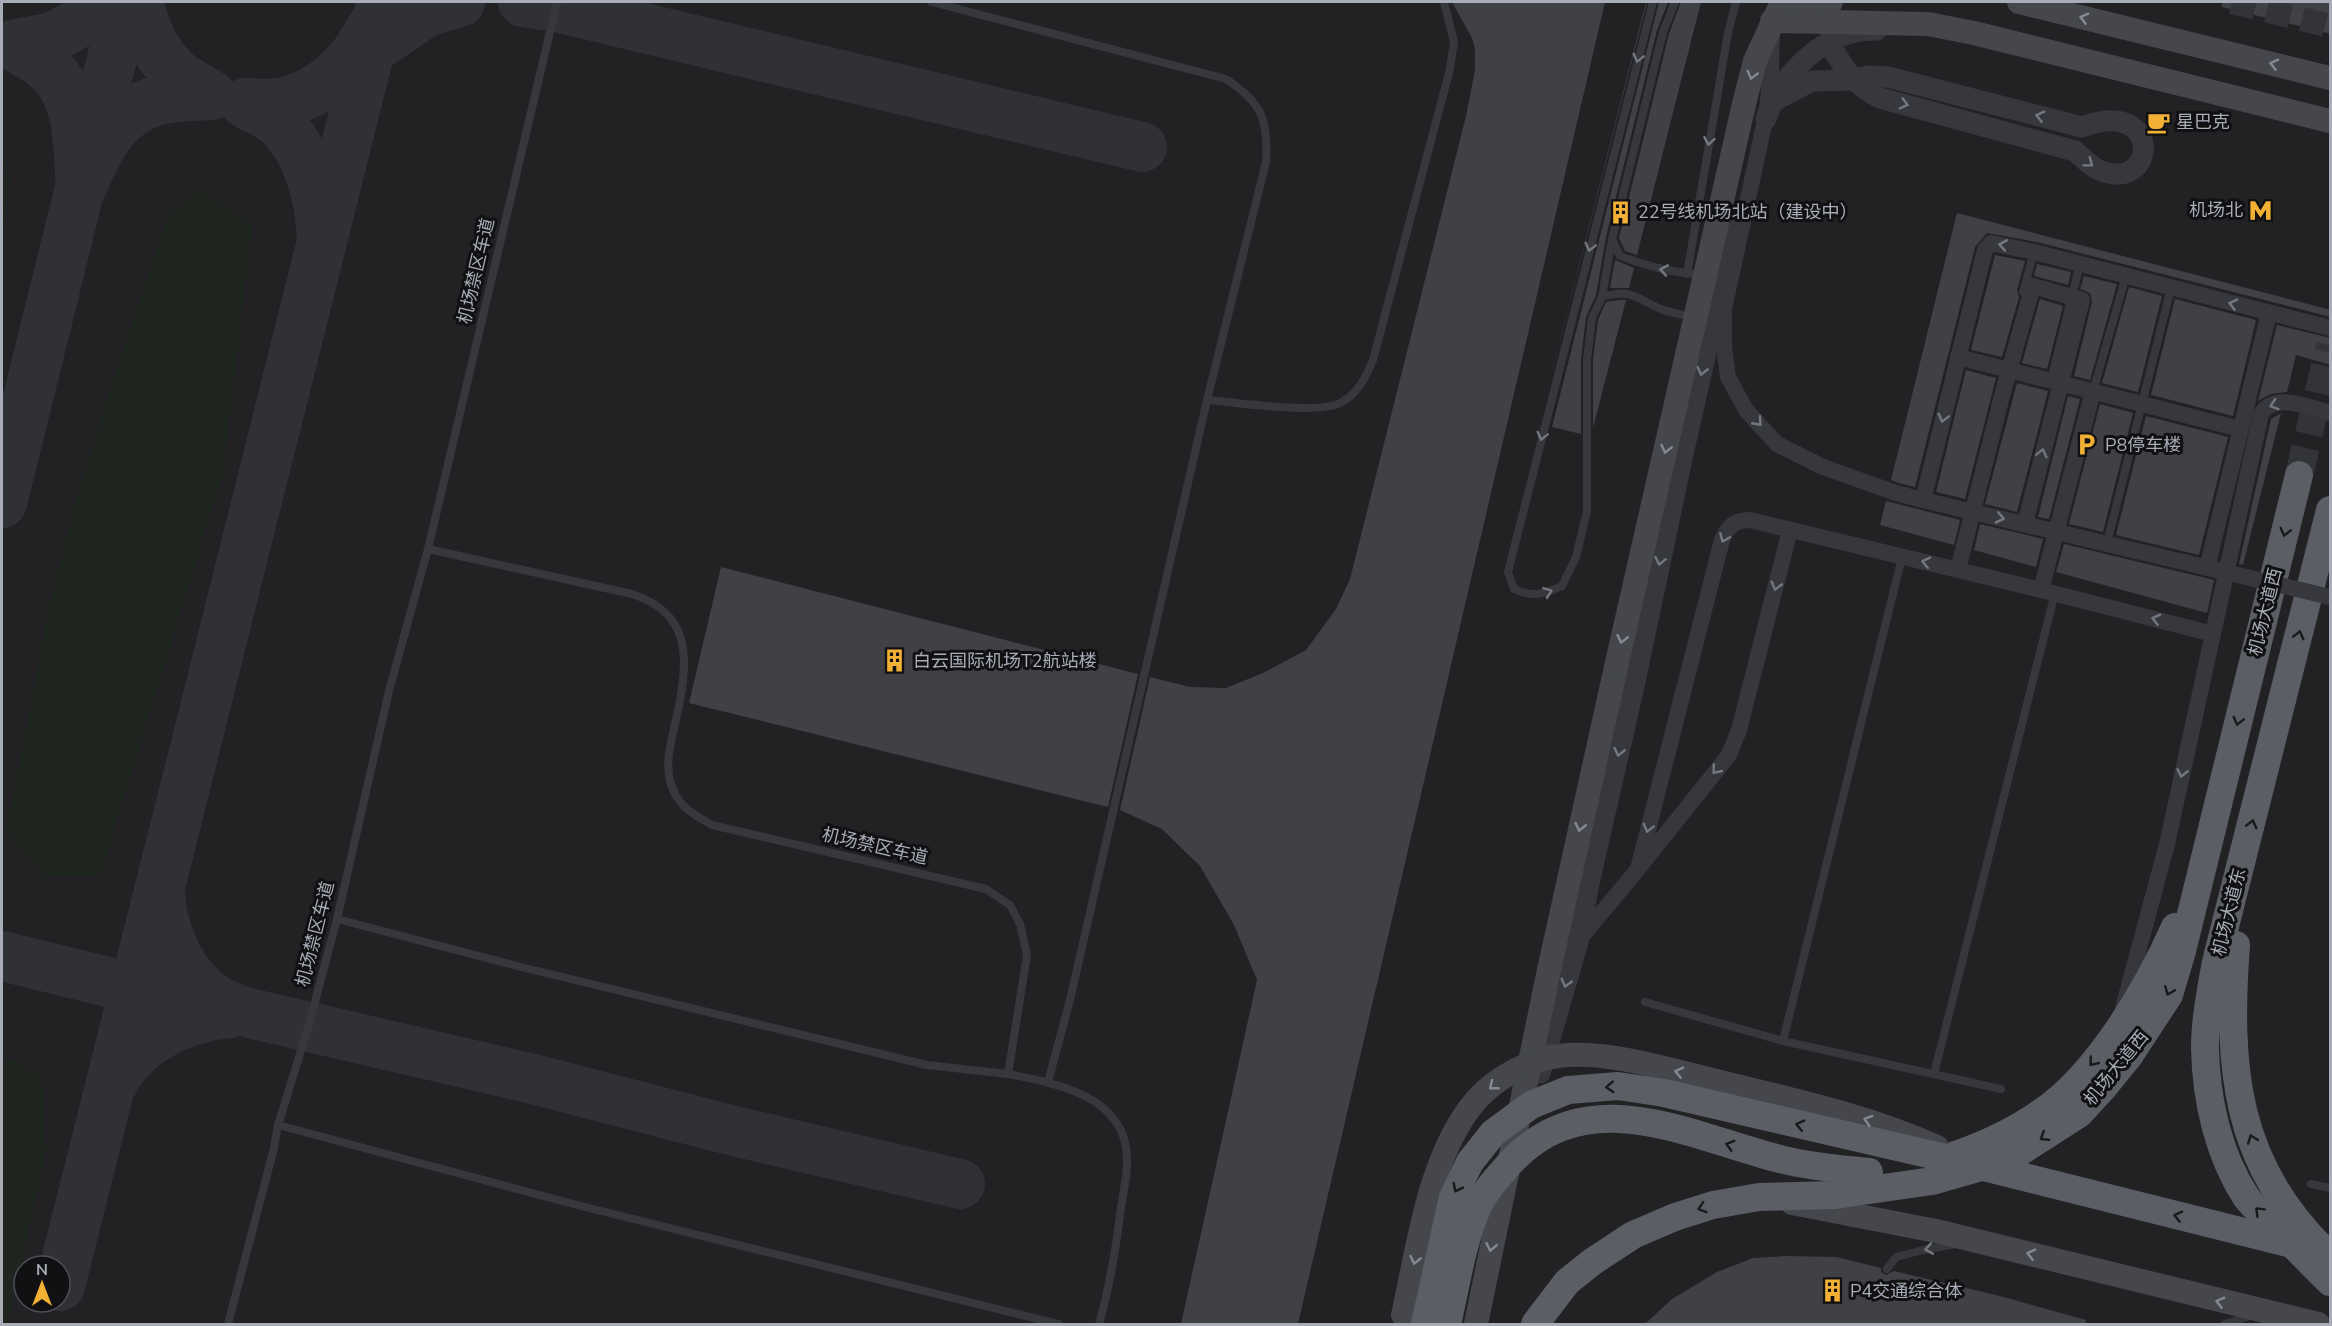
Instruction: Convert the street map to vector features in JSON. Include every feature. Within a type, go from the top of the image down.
[{"type":"highway","name":"机场大道西","points":[[1535,1324],[1567,1282],[1592,1262],[1633,1235],[1675,1217],[1713,1205],[1759,1197],[1835,1195],[1932,1181],[2009,1159],[2079,1114],[2103,1088],[2129,1056],[2169,995],[2182,951],[2298,475]]},
{"type":"highway","name":"机场大道东","points":[[2331,510],[2216,962],[2208,1009],[2205,1046],[2207,1086],[2215,1124],[2230,1168],[2247,1198],[2307,1261],[2331,1282]]},
{"type":"highway","points":[[1448,1324],[1469,1232],[1479,1205],[1494,1181],[1524,1149],[1550,1131],[1580,1121],[1615,1118],[1644,1121],[1784,1160],[1825,1168],[1869,1172],[1943,1160],[2005,1135],[2044,1111],[2077,1083],[2117,1029],[2165,951],[2203,864]]},
{"type":"highway","points":[[2241,867],[2233,981],[2232,1033],[2235,1075],[2242,1114],[2256,1152],[2274,1187],[2310,1237],[2331,1256]]},
{"type":"highway","points":[[1409,1321],[1453,1197],[1470,1162],[1493,1133],[1532,1105],[1568,1090],[1618,1086],[1664,1093],[1980,1166],[2296,1245],[2331,1256]]},
{"type":"main road","points":[[2019,2],[2331,78]]},
{"type":"main road","points":[[1777,11],[1836,6]]},
{"type":"main road","points":[[1777,11],[1928,24],[1974,33],[2331,121]]},
{"type":"main road","points":[[1476,1324],[1549,970],[1744,104],[1755,61],[1777,11]]},
{"type":"main road","points":[[1409,1321],[1430,1196],[1449,1140],[1470,1108],[1488,1088],[1512,1072],[1547,1058],[1584,1055],[1611,1057],[1820,1107],[1887,1126],[1980,1166]]},
{"type":"main road","points":[[1759,1197],[1978,1241],[2261,1312],[2318,1324]]},
{"type":"main road","points":[[2296,1245],[2331,1250]]},
{"type":"street","points":[[1777,11],[1767,111],[1724,309],[1724,347],[1728,377],[1746,410],[1778,444],[1823,467],[1896,493],[2331,597]]},
{"type":"street","points":[[1503,1190],[1578,942],[1722,273],[1747,174],[1771,102],[1797,66],[1828,42],[1863,30],[1912,32],[1974,43],[2331,131]]},
{"type":"street","points":[[1771,102],[1812,81],[1852,80],[1868,76],[1888,77],[2082,127],[2098,121],[2114,119],[2130,125],[2142,136],[2144,150],[2140,164],[2128,172],[2113,174],[2100,171],[2075,151],[1880,98],[1864,90],[1852,80],[1828,42]]},
{"type":"street","points":[[1923,500],[1958,357],[1988,246],[1991,243],[1999,243],[2331,328]]},
{"type":"street","points":[[1958,570],[2003,392],[2033,286],[2082,300],[2025,524]]},
{"type":"street","points":[[2207,568],[2269,313]]},
{"type":"street","points":[[1958,357],[2240,429]]},
{"type":"street","points":[[2048,591],[2067,495],[2093,391]]},
{"type":"street","points":[[2117,1029],[2167,844],[2261,414],[2273,403],[2283,401],[2331,413]]},
{"type":"street","points":[[1638,869],[1722,540],[1727,529],[1741,520],[1750,520],[2048,591],[2212,634]]},
{"type":"street","points":[[1578,942],[1728,755],[1739,730],[1790,530]]},
{"type":"lane","name":"机场禁区车道","points":[[228,1324],[278,1125],[308,1028],[337,919],[389,691],[428,549],[557,2]]},
{"type":"lane","points":[[932,2],[1226,79],[1248,93],[1261,112],[1268,140],[1266,162],[1207,400],[1070,1000],[1048,1082]]},
{"type":"lane","points":[[1207,400],[1312,408],[1340,403],[1364,383],[1373,360],[1450,69],[1454,42],[1444,2]]},
{"type":"lane","points":[[1653,2],[1508,572],[1514,589],[1526,595],[1541,596],[1562,586],[1576,557],[1587,511],[1587,360],[1592,318],[1602,297],[1612,239],[1663,32],[1676,2]]},
{"type":"lane","points":[[1687,274],[1728,33],[1736,2]]},
{"type":"lane","points":[[1836,6],[1863,30]]},
{"type":"lane","points":[[1612,239],[1620,256],[1656,268],[1687,274],[1722,273]]},
{"type":"lane","points":[[1969,511],[2003,368],[2034,252]]},
{"type":"lane","points":[[2050,380],[2080,264]]},
{"type":"lane","points":[[2093,391],[2126,276]]},
{"type":"lane","points":[[2107,543],[2171,288]]},
{"type":"lane","points":[[1602,297],[1619,292],[1639,297],[1661,309],[1713,322]]},
{"type":"lane","name":"机场禁区车道","points":[[428,549],[632,594],[650,600],[671,618],[681,641],[684,671],[670,740],[668,777],[682,805],[712,825],[986,889],[1010,905],[1020,924],[1027,955],[1008,1074]]},
{"type":"lane","points":[[1784,1041],[1902,556]]},
{"type":"lane","points":[[1934,1074],[2048,591]]},
{"type":"lane","points":[[337,919],[521,968],[927,1065],[1008,1074],[1062,1085],[1100,1104],[1120,1128],[1125,1142],[1127,1165],[1112,1278],[1099,1324]]},
{"type":"lane","points":[[1645,1002],[1784,1041],[2001,1089]]},
{"type":"lane","points":[[278,1125],[577,1205],[1058,1324]]},
{"type":"lane","points":[[2311,1184],[2331,1188]]},
{"type":"lane","points":[[1887,1269],[1896,1257],[1978,1241]]},
{"type":"lane","points":[[2225,1324],[2261,1312]]},
{"type":"shaded area","points":[[2,2],[2330,2],[2330,1324],[2,1324]]},
{"type":"shaded area","points":[[2,158],[11,177],[2,239]]},
{"type":"shaded area","points":[[200,189],[252,227],[223,473],[100,876],[45,877],[7,830],[49,607],[80,485],[168,216]]},
{"type":"shaded area","points":[[2,1054],[42,1078],[46,1152],[23,1254],[12,1254],[12,1306],[8,1324],[2,1324]]},
{"type":"building","name":"白云国际机场T2航站楼","points":[[1452,2],[1605,2],[1298,1324],[1181,1324],[1257,980],[1234,925],[1200,866],[1162,829],[1120,810],[1150,677],[1190,687],[1226,688],[1263,673],[1306,650],[1336,609],[1350,579],[1466,116],[1475,70],[1475,49],[1472,38]]},
{"type":"building","points":[[1646,2],[1647,2],[1539,423]]},
{"type":"building","points":[[1659,2],[1668,2],[1657,30],[1606,237],[1596,295],[1586,317],[1581,360],[1581,434],[1552,427]]},
{"type":"building","points":[[1681,2],[1701,2],[1637,255],[1625,251],[1619,238],[1669,34]]},
{"type":"building","points":[[2222,2],[2331,2],[2331,34],[2222,7]]},
{"type":"building","points":[[1957,213],[2331,310],[2331,317],[2037,242],[1987,233],[1975,247],[1915,487],[1899,483],[1891,480]]},
{"type":"building","points":[[1995,255],[2025,261],[2017,290],[2019,297],[2002,357],[1971,350]]},
{"type":"building","points":[[1615,260],[1634,268],[1629,288],[1610,288]]},
{"type":"building","points":[[2037,264],[2071,272],[2068,285],[2034,276]]},
{"type":"building","points":[[2084,276],[2117,284],[2090,380],[2074,376],[2092,302],[2090,293],[2080,289]]},
{"type":"building","points":[[2129,287],[2162,296],[2138,392],[2102,383]]},
{"type":"building","points":[[2040,299],[2063,306],[2047,369],[2022,363]]},
{"type":"building","points":[[2175,299],[2256,320],[2233,416],[2151,395]]},
{"type":"building","points":[[1626,300],[1593,428],[1593,360],[1598,320],[1606,302]]},
{"type":"building","points":[[2277,325],[2331,338],[2331,365],[2296,355],[2287,392],[2271,394],[2258,401]]},
{"type":"building","points":[[1966,370],[1996,378],[1965,499],[1936,492]]},
{"type":"building","points":[[2017,383],[2048,391],[2017,512],[1985,504]]},
{"type":"building","points":[[2068,396],[2080,399],[2049,519],[2038,517]]},
{"type":"building","points":[[2100,404],[2133,413],[2103,532],[2069,524]]},
{"type":"building","points":[[2281,413],[2243,565],[2239,564],[2271,419]]},
{"type":"building","points":[[2146,416],[2228,437],[2199,555],[2116,535]]},
{"type":"building","points":[[1886,501],[1960,520],[1954,545],[1880,525]]},
{"type":"building","points":[[1980,524],[2043,539],[2036,567],[1974,550]]},
{"type":"building","points":[[2064,544],[2214,580],[2207,613],[2056,572]]},
{"type":"building","points":[[721,567],[1138,674],[1108,807],[689,703]]},
{"type":"building","name":"P4交通综合体","points":[[1836,1257],[1881,1268],[1881,1272],[1886,1275],[1894,1271],[2000,1296],[2086,1320],[2085,1324],[1645,1324],[1672,1299],[1717,1272],[1753,1258]]},
{"type":"taxiway","points":[[107,2],[85,20],[53,37],[12,45],[44,65],[56,76],[65,90],[71,105],[78,138],[81,188],[95,158],[111,132],[133,111],[164,99],[211,95],[179,75],[168,65],[147,31],[139,2]]},
{"type":"taxiway","points":[[2,503],[126,2]]},
{"type":"taxiway","points":[[68,1254],[382,2]]},
{"type":"taxiway","points":[[356,60],[426,12],[460,2]]},
{"type":"taxiway","points":[[523,2],[556,7],[1142,147]]},
{"type":"taxiway","points":[[321,230],[314,187],[296,144],[278,122],[245,103],[286,102],[316,89],[348,62],[357,52],[370,29]]},
{"type":"taxiway","points":[[160,890],[166,926],[180,960],[190,976],[217,1000],[234,1008]]},
{"type":"taxiway","points":[[2,956],[190,1002],[245,1012],[529,1078],[730,1130],[960,1184]]},
{"type":"taxiway","points":[[112,1085],[121,1069],[133,1056],[161,1034],[195,1020],[230,1013]]},
{"type":"tunnel","points":[[2232,2],[2330,26]]},
{"type":"tunnel","points":[[2299,475],[2330,345]]},
{"type":"place","name":"星巴克","points":[[2158,122]]},
{"type":"place","name":"机场北","points":[[2261,210]]},
{"type":"place","name":"22号线机场北站（建设中）","points":[[1620,212]]},
{"type":"place","name":"P8停车楼","points":[[2087,445]]},
{"type":"place","name":"白云国际机场T2航站楼","points":[[895,661]]},
{"type":"place","name":"P4交通综合体","points":[[1832,1291]]}]
